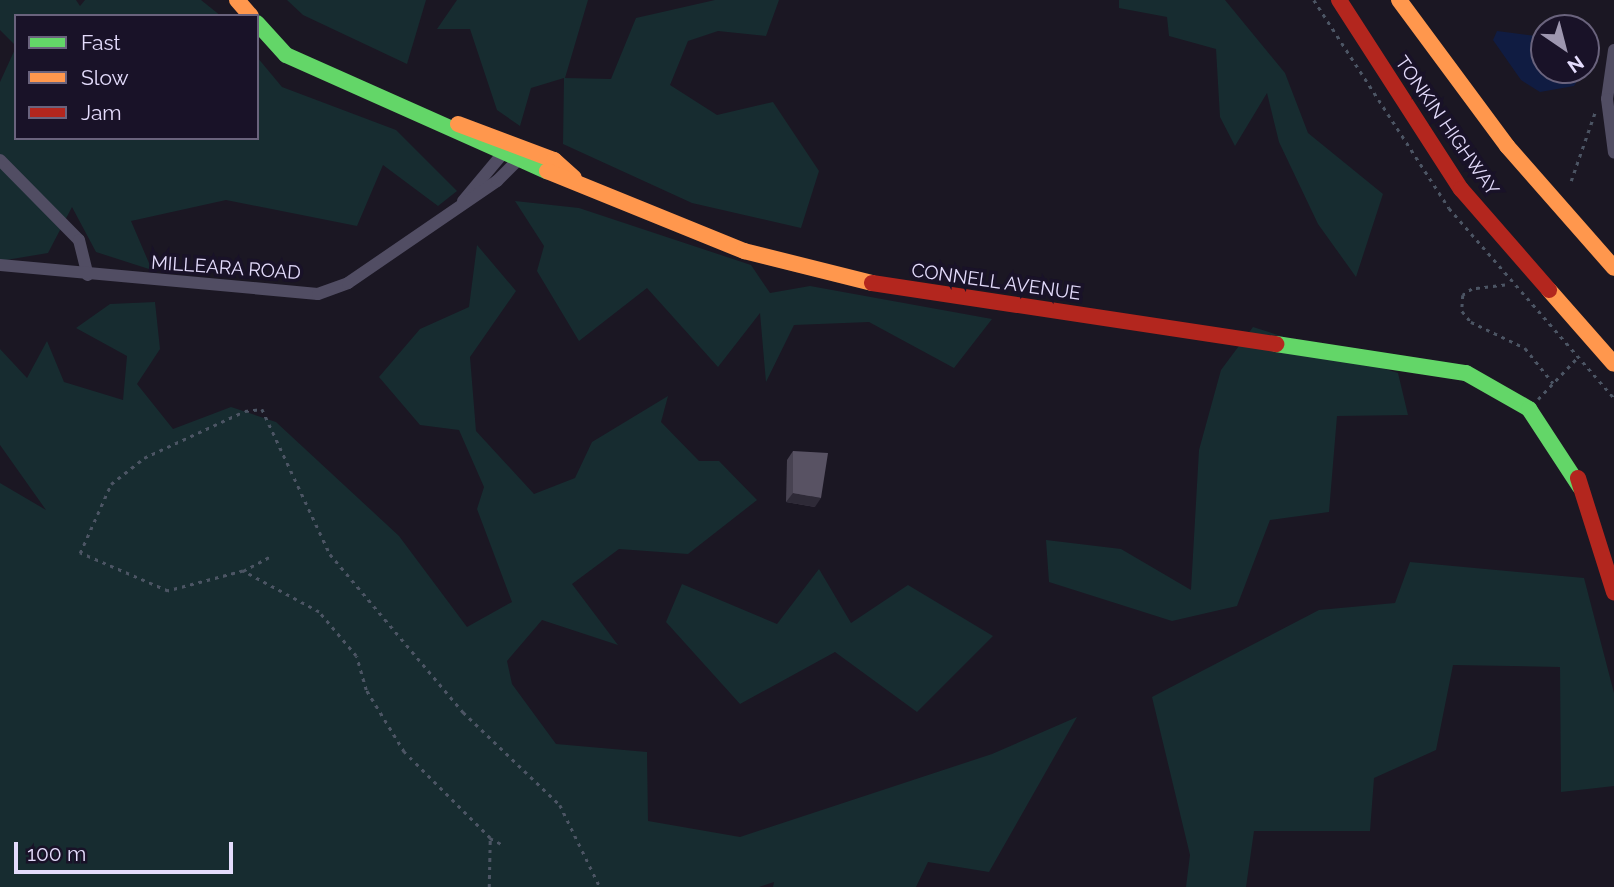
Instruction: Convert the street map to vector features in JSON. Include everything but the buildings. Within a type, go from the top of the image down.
[{"type":"main road","points":[[237,0],[249,14]]},
{"type":"main road","name":"TONKIN HIGHWAY","points":[[1339,0],[1461,189],[1614,364]]},
{"type":"main road","name":"TONKIN HIGHWAY","points":[[1399,0],[1507,146],[1614,268]]},
{"type":"main road","name":"CONNELL AVENUE","points":[[259,25],[286,55],[500,153],[517,153]]},
{"type":"main road","name":"CONNELL AVENUE","points":[[420,116],[517,153],[554,160],[573,178],[744,251],[825,276],[1466,373],[1529,409],[1541,425],[1580,487],[1614,592]]},
{"type":"street","points":[[1614,50],[1607,99],[1614,153]]},
{"type":"street","name":"MILLEARA ROAD","points":[[463,201],[500,153]]},
{"type":"street","name":"MILLEARA ROAD","points":[[0,265],[318,294],[348,283],[463,201],[517,153]]},
{"type":"street","points":[[0,160],[79,240],[88,275]]},
{"type":"path","points":[[1571,181],[1591,117],[1607,99]]},
{"type":"path","points":[[1505,285],[1472,289],[1463,295],[1462,311],[1471,322],[1525,348],[1553,383]]},
{"type":"path","points":[[1529,409],[1577,358]]},
{"type":"path","points":[[271,556],[243,570],[168,591],[80,553],[101,500],[133,464],[223,420],[262,409],[330,554],[463,712],[560,806],[600,887]]},
{"type":"path","points":[[243,570],[326,619],[356,656],[391,735],[491,838],[503,845]]},
{"type":"path","points":[[489,887],[491,838]]},
{"type":"green space","points":[[0,0],[76,0],[80,6],[85,0],[201,0],[218,14],[14,14],[14,44],[0,30]]},
{"type":"green space","points":[[287,0],[426,0],[407,64],[303,15]]},
{"type":"green space","points":[[457,0],[588,0],[565,78],[611,79],[636,18],[715,0],[779,0],[766,36],[718,31],[688,41],[670,85],[717,115],[773,102],[819,171],[801,228],[692,203],[563,144],[564,78],[531,88],[520,126],[497,110],[470,29],[437,29]]},
{"type":"green space","points":[[1119,0],[1225,0],[1285,73],[1308,133],[1383,194],[1356,277],[1318,224],[1279,142],[1267,93],[1235,146],[1220,117],[1216,49],[1169,36],[1167,17],[1119,8]]},
{"type":"green space","points":[[14,51],[14,140],[259,140],[259,59],[282,87],[396,130],[457,191],[438,206],[383,165],[357,226],[226,200],[131,221],[152,270],[96,252],[72,207],[48,253],[0,261],[0,82]]},
{"type":"green space","points":[[515,201],[579,208],[751,265],[770,293],[810,286],[992,319],[954,368],[869,322],[794,325],[766,382],[760,313],[718,367],[647,288],[579,341],[537,271],[544,246]]},
{"type":"green space","points":[[477,245],[516,291],[470,357],[476,431],[534,494],[575,478],[592,442],[668,396],[661,422],[699,461],[719,461],[757,500],[688,554],[619,549],[572,584],[618,645],[542,620],[507,661],[512,684],[556,744],[647,752],[648,821],[740,837],[992,754],[1077,717],[989,872],[928,862],[916,887],[773,887],[774,882],[759,887],[0,887],[0,483],[46,510],[0,445],[0,349],[27,378],[47,341],[64,382],[123,400],[127,356],[76,328],[110,304],[155,302],[160,349],[137,384],[173,429],[231,407],[276,422],[399,536],[467,627],[512,602],[477,509],[484,487],[459,430],[420,425],[379,377],[420,329],[469,307]]},
{"type":"green space","points":[[1253,327],[1398,373],[1408,415],[1337,416],[1329,512],[1270,520],[1237,606],[1172,621],[1049,582],[1046,540],[1121,549],[1191,590],[1199,450],[1221,370]]},
{"type":"green space","points":[[1410,562],[1584,578],[1614,693],[1614,786],[1561,792],[1560,667],[1453,665],[1436,750],[1374,778],[1370,831],[1254,831],[1246,887],[1186,887],[1190,855],[1152,697],[1319,610],[1395,603]]},
{"type":"green space","points":[[819,569],[851,623],[908,585],[993,636],[917,712],[835,652],[740,704],[666,622],[682,584],[777,624]]},
{"type":"water","points":[[1497,31],[1530,35],[1530,84],[1575,84],[1540,92],[1521,80],[1493,40]]},
{"type":"traffic: fast","points":[[259,25],[286,55],[547,171]]},
{"type":"traffic: fast","points":[[1276,344],[1466,373],[1529,409],[1580,487]]},
{"type":"traffic: slow","points":[[237,0],[249,14]]},
{"type":"traffic: slow","points":[[1399,0],[1507,146],[1614,268]]},
{"type":"traffic: slow","points":[[458,124],[554,160],[574,178]]},
{"type":"traffic: slow","points":[[547,171],[744,251],[872,283]]},
{"type":"traffic: slow","points":[[1549,290],[1614,364]]},
{"type":"traffic: jam","points":[[1339,0],[1461,189],[1549,290]]},
{"type":"traffic: jam","points":[[872,283],[1276,344]]},
{"type":"traffic: jam","points":[[1578,478],[1614,592]]}]
